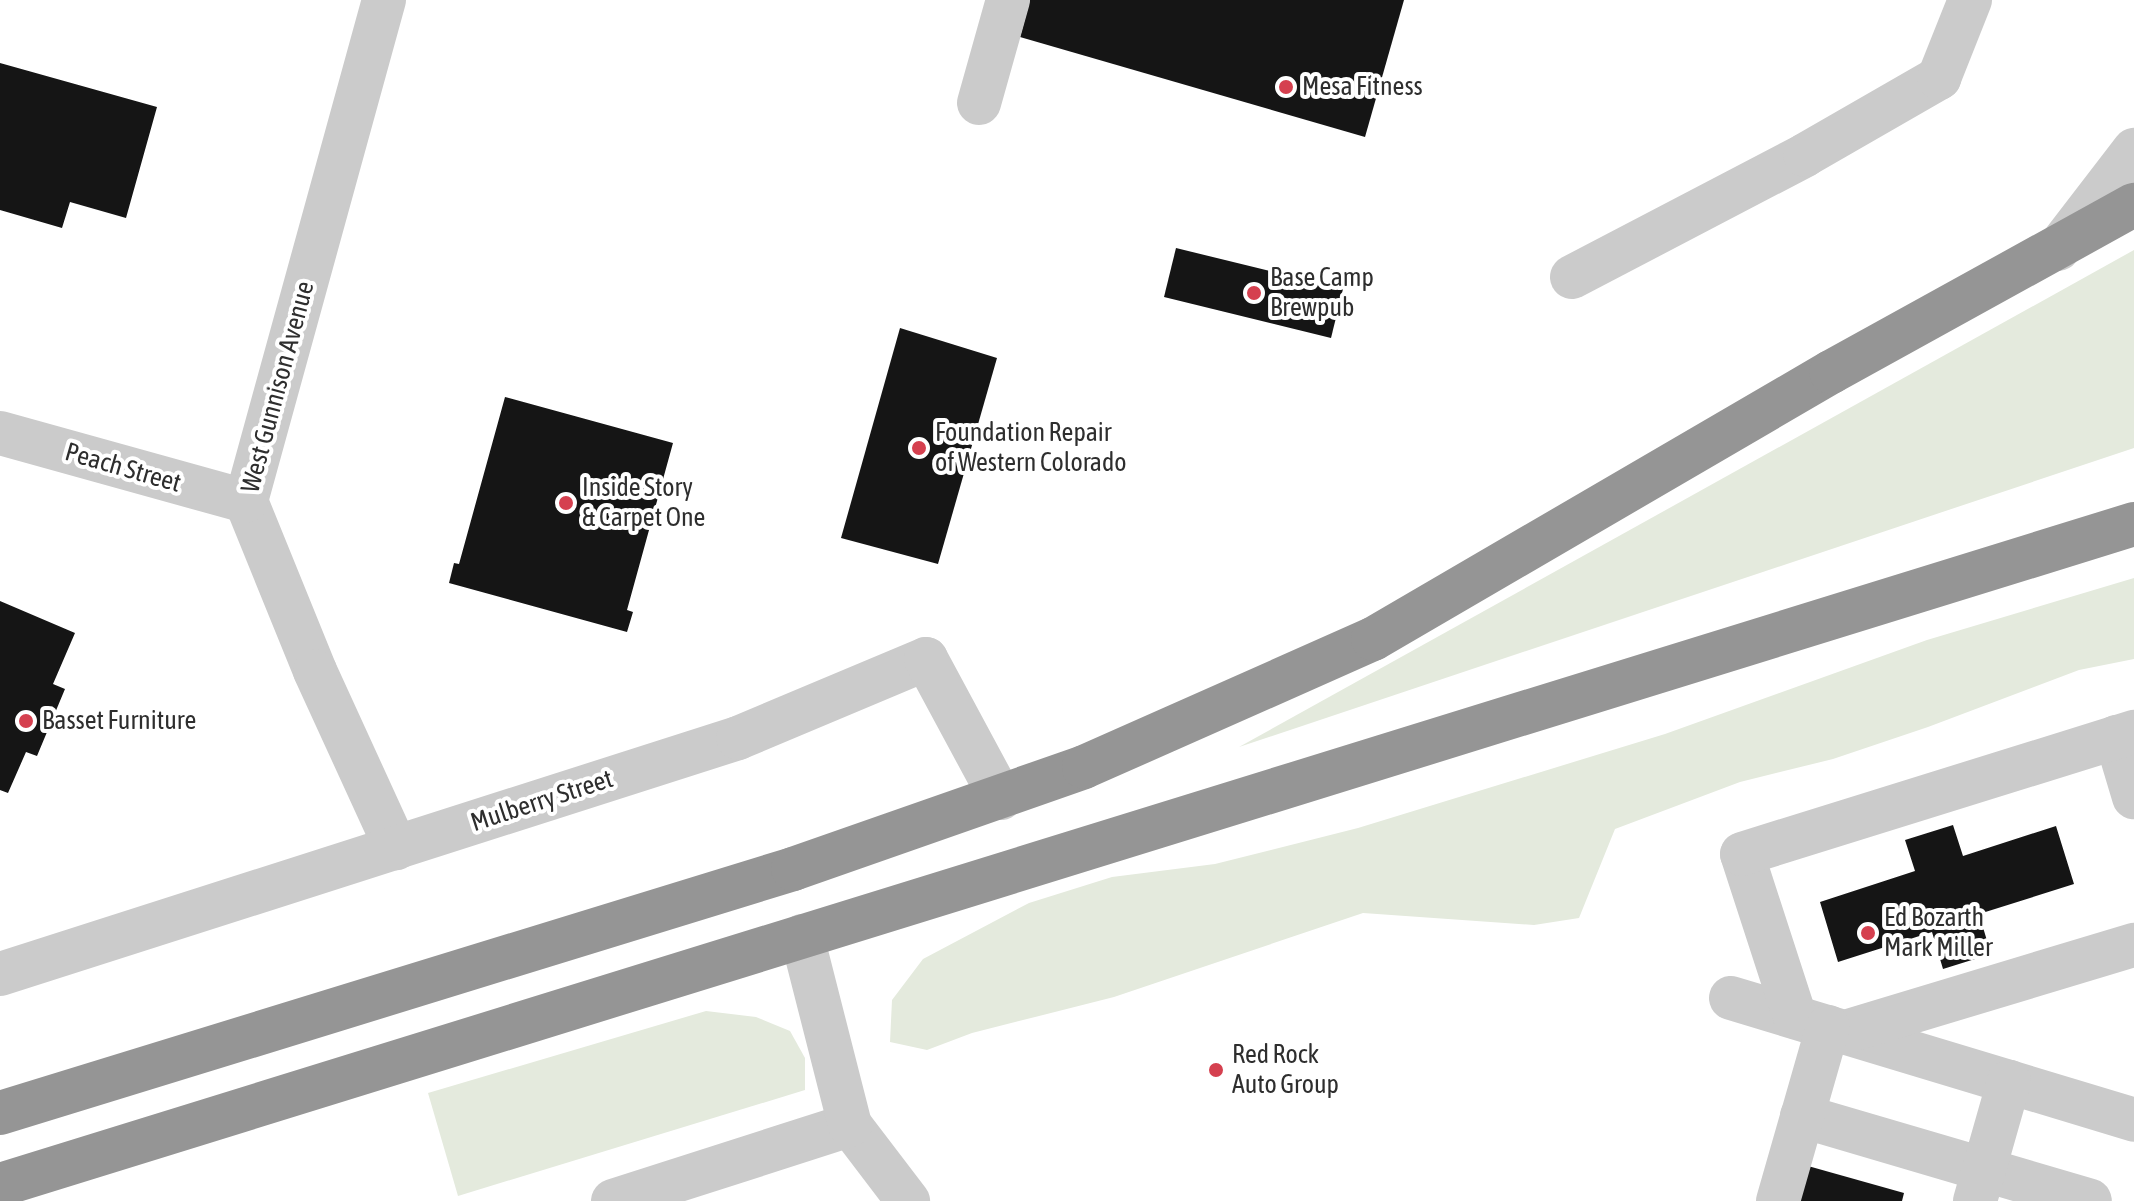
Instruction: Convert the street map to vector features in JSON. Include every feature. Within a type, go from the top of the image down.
[{"type":"highway","points":[[0,1113],[793,869],[1001,798],[1098,761],[1373,639],[1831,372],[2134,205]]},
{"type":"highway","points":[[2061,546],[2134,502]]},
{"type":"highway","points":[[0,1185],[2134,524]]},
{"type":"highway","points":[[2061,546],[2134,538]]},
{"type":"street","name":"West Gunnison Avenue","points":[[384,0],[246,501],[315,671],[396,848]]},
{"type":"street","points":[[979,103],[1008,0]]},
{"type":"street","points":[[1572,277],[1805,155],[1939,78],[1970,0]]},
{"type":"street","points":[[2058,249],[2134,150]]},
{"type":"street","name":"Peach Street","points":[[0,433],[246,501]]},
{"type":"street","name":"Mulberry Street","points":[[0,974],[738,738],[926,659],[1001,798]]},
{"type":"street","points":[[1778,1201],[1823,1025],[1742,854],[2125,734],[2134,797]]},
{"type":"street","points":[[802,936],[850,1125],[908,1201]]},
{"type":"street","points":[[1823,1025],[2134,945]]},
{"type":"street","points":[[1731,998],[2134,1120]]},
{"type":"street","points":[[1979,1185],[2009,1082]]},
{"type":"street","points":[[1802,1116],[1979,1185],[2090,1201]]},
{"type":"street","points":[[613,1201],[850,1125]]},
{"type":"shaded area","points":[[2134,250],[2134,448],[1239,747]]},
{"type":"shaded area","points":[[2134,578],[2134,659],[2079,670],[1928,727],[1833,759],[1740,782],[1615,829],[1579,918],[1534,925],[1363,913],[1114,997],[972,1033],[927,1050],[890,1042],[892,1000],[923,959],[1029,903],[1112,877],[1215,864],[1358,828],[1665,734],[1927,640]]},
{"type":"shaded area","points":[[706,1011],[756,1017],[790,1031],[805,1058],[805,1090],[458,1196],[428,1093]]},
{"type":"building","name":"Mesa Fitness","points":[[1030,0],[1404,0],[1365,137],[1020,37]]},
{"type":"building","points":[[0,63],[157,107],[126,218],[70,202],[62,228],[0,210]]},
{"type":"building","name":"Base Camp Brewpub","points":[[1176,248],[1343,289],[1331,338],[1164,297]]},
{"type":"building","name":"Foundation Repair of Western Colorado","points":[[900,328],[997,358],[938,564],[841,538]]},
{"type":"building","name":"Inside Story & Carpet One","points":[[505,397],[673,443],[627,610],[633,612],[627,632],[449,583],[454,563],[459,564]]},
{"type":"building","name":"Basset Furniture","points":[[0,601],[75,633],[53,684],[65,689],[37,756],[26,752],[8,793],[0,790]]},
{"type":"building","points":[[1953,825],[1963,856],[2056,826],[2074,884],[1979,914],[1991,954],[1943,969],[1932,932],[1838,962],[1820,902],[1915,871],[1905,840]]},
{"type":"building","points":[[1808,1166],[1904,1193],[1902,1201],[1798,1201]]},
{"type":"place","name":"Mesa Fitness","points":[[1286,87]]},
{"type":"place","name":"Base Camp Brewpub","points":[[1254,293]]},
{"type":"place","name":"Foundation Repair of Western Colorado","points":[[919,448]]},
{"type":"place","name":"Inside Story & Carpet One","points":[[566,503]]},
{"type":"place","name":"Basset Furniture","points":[[26,721]]},
{"type":"place","name":"Ed Bozarth Mark Miller","points":[[1868,933]]},
{"type":"place","name":"Red Rock Auto Group","points":[[1216,1070]]}]
